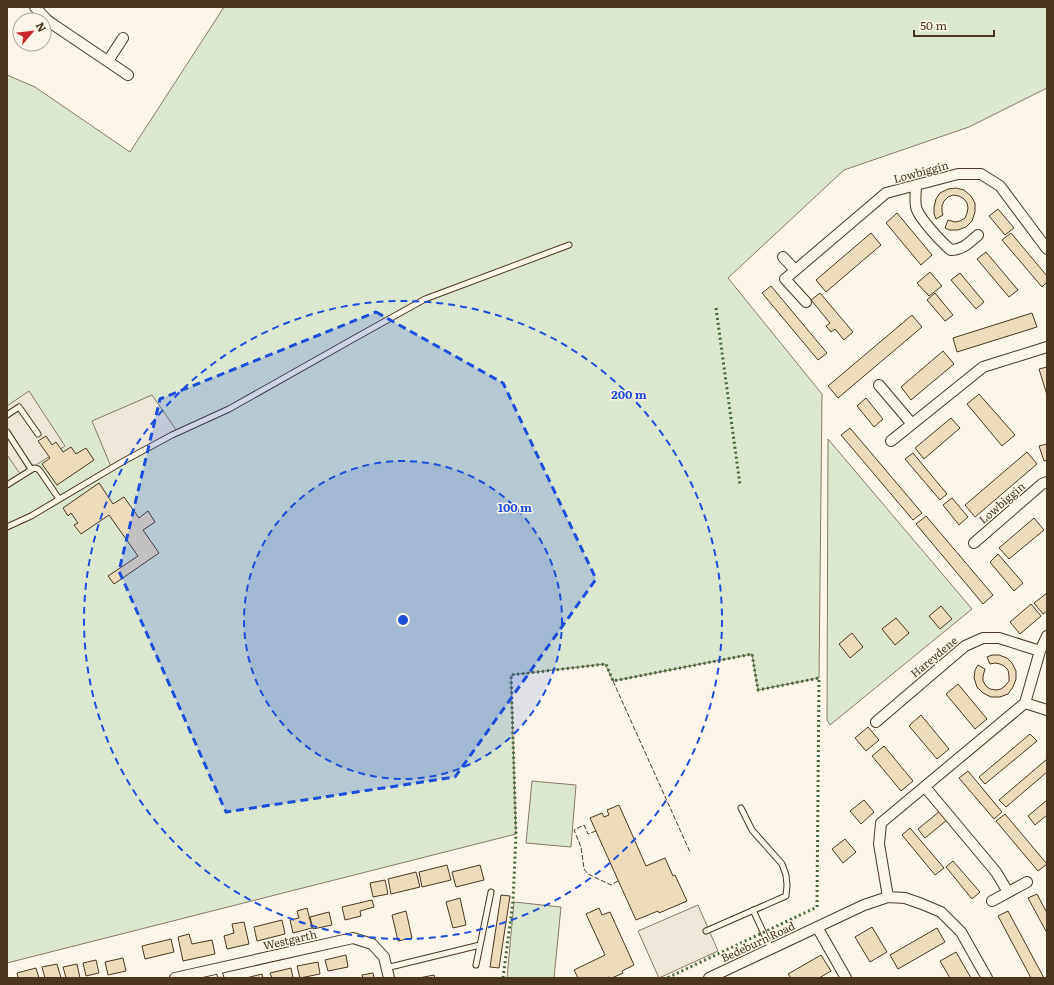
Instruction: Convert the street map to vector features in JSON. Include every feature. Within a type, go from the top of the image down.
[{"type":"street","points":[[35,7],[47,20],[128,75]]},
{"type":"street","points":[[108,61],[123,38]]},
{"type":"street","name":"Lowbiggin","points":[[806,302],[785,279],[795,270],[886,194],[958,174],[981,174],[1000,186],[1047,250]]},
{"type":"street","points":[[916,186],[917,211],[945,246],[951,250],[960,248],[978,235]]},
{"type":"street","points":[[783,257],[795,270]]},
{"type":"street","points":[[891,441],[984,367],[1047,347]]},
{"type":"street","points":[[879,385],[912,424]]},
{"type":"street","name":"Lowbiggin","points":[[974,543],[1042,484],[1047,482]]},
{"type":"street","points":[[888,897],[879,844],[881,823],[1024,703],[1040,651],[1047,636]]},
{"type":"street","name":"Hareydene","points":[[876,722],[965,646],[983,638],[999,638],[1040,651]]},
{"type":"street","points":[[1024,703],[1047,710]]},
{"type":"street","points":[[925,787],[996,872],[1008,892]]},
{"type":"street","points":[[992,901],[1027,882]]},
{"type":"street","name":"Bedeburn Road","points":[[710,978],[864,905],[888,897],[905,898],[942,912],[961,932],[987,978]]},
{"type":"street","points":[[817,927],[846,978]]},
{"type":"street","name":"Westgarth","points":[[175,978],[220,973],[354,938],[372,944],[384,957],[388,973]]},
{"type":"lane","points":[[7,527],[31,516],[122,462],[172,435],[229,409],[425,299],[569,245]]},
{"type":"lane","points":[[7,415],[19,408],[38,434]]},
{"type":"lane","points":[[7,432],[32,470]]},
{"type":"lane","points":[[7,485],[34,468],[38,469],[59,499]]},
{"type":"lane","points":[[706,931],[786,896],[786,875],[782,864],[752,830],[742,808]]},
{"type":"lane","points":[[476,965],[491,892]]},
{"type":"lane","points":[[753,910],[771,949]]},
{"type":"lane","points":[[388,973],[480,945]]},
{"type":"highlighted area","points":[[376,312],[503,383],[596,579],[455,777],[226,812],[119,571],[160,399]]},
{"type":"green space","points":[[224,7],[1047,7],[1047,88],[969,127],[844,170],[728,278],[822,394],[819,678],[758,690],[752,654],[613,681],[605,664],[511,675],[516,834],[7,963],[7,75],[35,87],[130,152]]},
{"type":"green space","points":[[828,439],[972,609],[830,725],[827,720]]},
{"type":"green space","points":[[532,781],[576,785],[571,847],[526,843]]},
{"type":"green space","points":[[514,902],[561,907],[554,978],[507,978]]},
{"type":"shaded area","points":[[29,391],[65,446],[21,475],[7,455],[7,406]]},
{"type":"shaded area","points":[[152,395],[179,434],[112,469],[92,421]]},
{"type":"shaded area","points":[[698,905],[718,951],[659,978],[638,931]]},
{"type":"building","points":[[956,188],[964,190],[971,196],[975,203],[975,212],[972,221],[966,227],[958,230],[949,230],[945,228],[948,220],[955,222],[965,218],[968,208],[967,203],[959,196],[953,195],[948,197],[942,206],[943,215],[936,219],[934,207],[936,199],[940,193],[948,189]]},
{"type":"building","points":[[998,209],[1014,228],[1005,235],[989,216]]},
{"type":"building","points":[[897,213],[932,255],[921,265],[886,223]]},
{"type":"building","points":[[871,233],[881,245],[826,292],[816,280]]},
{"type":"building","points":[[1011,233],[1047,276],[1047,282],[1042,287],[1002,240]]},
{"type":"building","points":[[986,252],[1018,290],[1009,297],[977,259]]},
{"type":"building","points":[[930,272],[942,286],[929,296],[917,283]]},
{"type":"building","points":[[960,273],[984,302],[976,309],[951,280]]},
{"type":"building","points":[[771,286],[827,353],[818,360],[762,293]]},
{"type":"building","points":[[820,293],[853,332],[844,340],[835,329],[831,332],[826,326],[830,323],[811,300]]},
{"type":"building","points":[[935,293],[953,315],[945,321],[927,300]]},
{"type":"building","points":[[1032,313],[1037,327],[957,352],[953,338]]},
{"type":"building","points":[[912,315],[922,327],[838,398],[828,386]]},
{"type":"building","points":[[943,351],[954,364],[911,400],[901,387]]},
{"type":"building","points":[[1047,367],[1047,395],[1039,369]]},
{"type":"building","points":[[979,394],[1015,435],[1002,446],[967,404]]},
{"type":"building","points":[[866,398],[883,419],[874,427],[857,406]]},
{"type":"building","points":[[951,418],[960,428],[924,459],[915,448]]},
{"type":"building","points":[[850,428],[922,513],[913,520],[841,435]]},
{"type":"building","points":[[46,436],[52,445],[56,442],[63,452],[71,447],[76,454],[86,448],[94,460],[57,485],[42,464],[50,458],[38,441]]},
{"type":"building","points":[[1047,444],[1047,460],[1044,461],[1039,446]]},
{"type":"building","points":[[1027,452],[1037,464],[975,517],[965,505]]},
{"type":"building","points":[[913,453],[947,494],[940,500],[905,459]]},
{"type":"building","points":[[99,483],[113,504],[124,497],[139,518],[148,511],[155,522],[143,530],[159,553],[114,584],[108,576],[138,556],[109,515],[81,534],[74,525],[78,523],[71,513],[68,516],[63,508]]},
{"type":"building","points":[[952,498],[968,517],[959,525],[943,505]]},
{"type":"building","points":[[926,516],[993,595],[983,604],[916,524]]},
{"type":"building","points":[[1034,518],[1044,530],[1009,559],[999,548]]},
{"type":"building","points":[[998,554],[1023,583],[1014,591],[990,562]]},
{"type":"building","points":[[1047,593],[1047,611],[1043,614],[1034,603]]},
{"type":"building","points":[[1031,604],[1041,616],[1020,634],[1010,622]]},
{"type":"building","points":[[941,606],[952,619],[940,629],[929,616]]},
{"type":"building","points":[[896,618],[909,633],[895,645],[882,629]]},
{"type":"building","points":[[852,633],[863,647],[850,658],[839,644]]},
{"type":"building","points":[[999,655],[1007,658],[1012,663],[1016,671],[1016,679],[1013,687],[1008,694],[1000,697],[991,697],[983,693],[977,687],[974,678],[975,670],[978,665],[985,669],[983,681],[990,689],[1001,689],[1009,681],[1008,670],[1004,666],[995,663],[990,664],[987,657]]},
{"type":"building","points":[[958,684],[987,719],[975,729],[946,694]]},
{"type":"building","points":[[921,715],[949,749],[937,759],[909,726]]},
{"type":"building","points":[[868,727],[879,740],[866,751],[855,738]]},
{"type":"building","points":[[1030,734],[1037,741],[985,784],[979,777]]},
{"type":"building","points":[[884,746],[913,781],[901,791],[872,756]]},
{"type":"building","points":[[1047,759],[1047,772],[1006,807],[999,800]]},
{"type":"building","points":[[968,771],[1002,812],[994,819],[959,778]]},
{"type":"building","points":[[864,800],[874,812],[861,824],[850,811]]},
{"type":"building","points":[[1047,800],[1047,815],[1035,825],[1028,816]]},
{"type":"building","points":[[619,805],[646,866],[665,858],[687,901],[659,913],[658,911],[636,920],[590,818],[602,813],[604,817],[609,815],[607,810]]},
{"type":"building","points":[[940,811],[947,820],[925,838],[918,829]]},
{"type":"building","points":[[1005,814],[1047,864],[1038,871],[996,821]]},
{"type":"building","points":[[910,828],[944,868],[935,875],[902,835]]},
{"type":"building","points":[[845,839],[856,852],[843,863],[832,849]]},
{"type":"building","points":[[953,861],[980,892],[972,899],[946,867]]},
{"type":"building","points":[[447,865],[451,880],[422,887],[419,872]]},
{"type":"building","points":[[480,865],[484,880],[456,887],[452,872]]},
{"type":"building","points":[[416,872],[420,887],[391,894],[388,879]]},
{"type":"building","points":[[385,880],[388,894],[373,897],[370,883]]},
{"type":"building","points":[[1037,894],[1047,913],[1047,933],[1028,898]]},
{"type":"building","points":[[501,895],[510,896],[499,968],[490,967]]},
{"type":"building","points":[[460,898],[466,925],[453,928],[446,902]]},
{"type":"building","points":[[372,900],[374,907],[360,911],[361,916],[345,920],[342,907]]},
{"type":"building","points":[[307,908],[312,928],[293,933],[290,920],[299,918],[297,911]]},
{"type":"building","points":[[599,908],[602,915],[610,912],[634,965],[622,971],[623,973],[612,978],[578,978],[574,970],[605,955],[586,914]]},
{"type":"building","points":[[406,911],[412,938],[398,941],[392,915]]},
{"type":"building","points":[[1008,911],[1044,978],[1031,978],[998,916]]},
{"type":"building","points":[[329,912],[332,925],[313,929],[310,917]]},
{"type":"building","points":[[282,920],[285,934],[257,941],[254,927]]},
{"type":"building","points":[[244,922],[249,944],[227,949],[224,936],[234,933],[232,924]]},
{"type":"building","points":[[872,927],[887,952],[870,962],[855,937]]},
{"type":"building","points":[[937,928],[945,942],[898,969],[890,955]]},
{"type":"building","points":[[189,934],[192,944],[212,940],[215,954],[183,961],[178,937]]},
{"type":"building","points":[[171,939],[174,952],[145,959],[142,946]]},
{"type":"building","points":[[956,952],[971,978],[950,978],[940,961]]},
{"type":"building","points":[[346,955],[348,967],[328,971],[325,960]]},
{"type":"building","points":[[821,955],[831,971],[819,978],[791,978],[788,974]]},
{"type":"building","points":[[123,958],[126,971],[108,975],[105,962]]},
{"type":"building","points":[[96,960],[99,973],[86,976],[83,963]]},
{"type":"building","points":[[318,962],[320,974],[300,978],[297,966]]},
{"type":"building","points":[[57,964],[61,978],[45,978],[42,967]]},
{"type":"building","points":[[77,964],[80,978],[66,978],[63,967]]},
{"type":"building","points":[[36,968],[39,978],[18,978],[17,973]]},
{"type":"building","points":[[291,968],[293,978],[272,978],[270,973]]},
{"type":"building","points":[[373,973],[374,978],[363,978],[362,975]]},
{"type":"building","points":[[262,974],[263,978],[246,978]]},
{"type":"building","points":[[434,975],[435,978],[419,978]]},
{"type":"hedge","points":[[716,308],[740,485]]},
{"type":"hedge","points":[[503,978],[513,901],[516,834],[511,675],[606,664],[613,681],[752,654],[758,690],[819,678],[817,907],[667,978]]},
{"type":"fence","points":[[613,681],[690,852]]},
{"type":"fence","points":[[596,831],[588,834],[584,825],[574,830],[581,847],[584,869],[588,874],[611,885],[618,881]]}]
